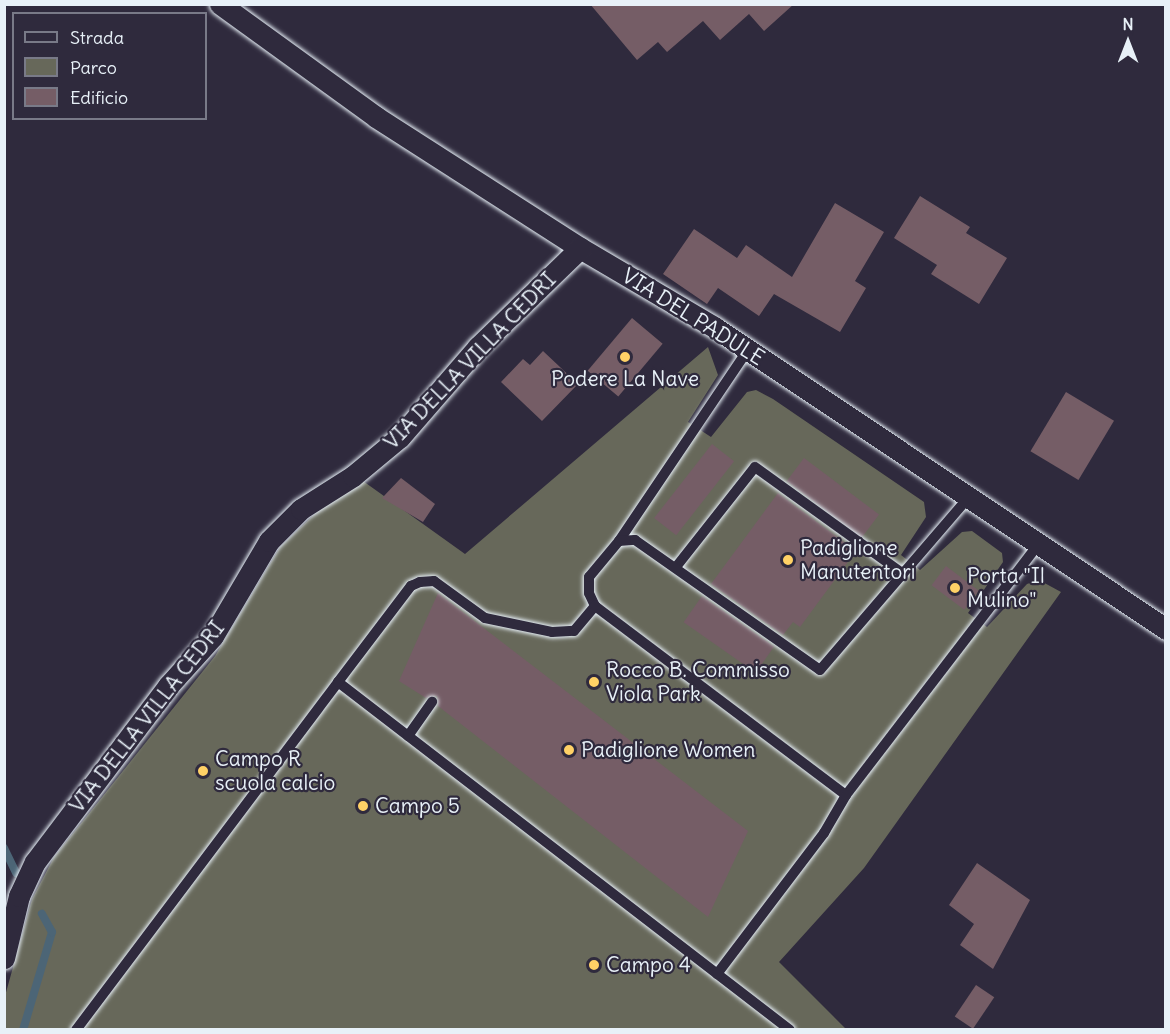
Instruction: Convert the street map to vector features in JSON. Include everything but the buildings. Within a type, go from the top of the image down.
[{"type":"street","name":"VIA DEL PADULE","points":[[220,4],[376,117],[580,248],[748,350],[1166,630]]},
{"type":"street","name":"VIA DELLA VILLA CEDRI","points":[[4,958],[19,896],[35,862],[168,686],[213,636],[269,541],[301,509],[353,476],[400,437],[478,347],[580,248]]},
{"type":"lane","points":[[748,350],[619,541],[589,577],[589,593],[595,606],[846,795]]},
{"type":"lane","points":[[676,567],[755,466],[902,573]]},
{"type":"lane","points":[[619,541],[635,540],[820,670],[968,498]]},
{"type":"lane","points":[[717,974],[824,833],[846,795],[1038,545]]},
{"type":"lane","points":[[76,1029],[411,586],[420,582],[434,581],[485,618],[552,632],[574,631],[595,606]]},
{"type":"lane","points":[[338,682],[790,1029]]},
{"type":"lane","points":[[408,736],[432,702]]},
{"type":"green space","name":"Rocco B. Commisso Viola Park","points":[[708,347],[718,375],[688,422],[711,437],[747,392],[756,390],[773,399],[924,502],[926,517],[901,555],[920,570],[962,532],[972,531],[1002,553],[1003,562],[968,613],[987,627],[1027,584],[1039,580],[1061,592],[864,868],[779,962],[846,1029],[5,1030],[5,996],[32,899],[54,857],[215,656],[280,547],[321,508],[363,481],[465,554]]},
{"type":"waterway","points":[[4,848],[16,873]]},
{"type":"waterway","points":[[23,1030],[52,932],[42,914]]},
{"type":"place","name":"Podere La Nave","points":[[625,357]]},
{"type":"place","name":"Padiglione Manutentori","points":[[788,560]]},
{"type":"place","name":"Porta \"Il Mulino\"","points":[[955,588]]},
{"type":"place","name":"Rocco B. Commisso Viola Park","points":[[594,682]]},
{"type":"place","name":"Padiglione Women","points":[[569,750]]},
{"type":"place","name":"Campo R scuola calcio","points":[[203,771]]},
{"type":"place","name":"Campo 5","points":[[363,806]]},
{"type":"place","name":"Campo 4","points":[[594,965]]}]
